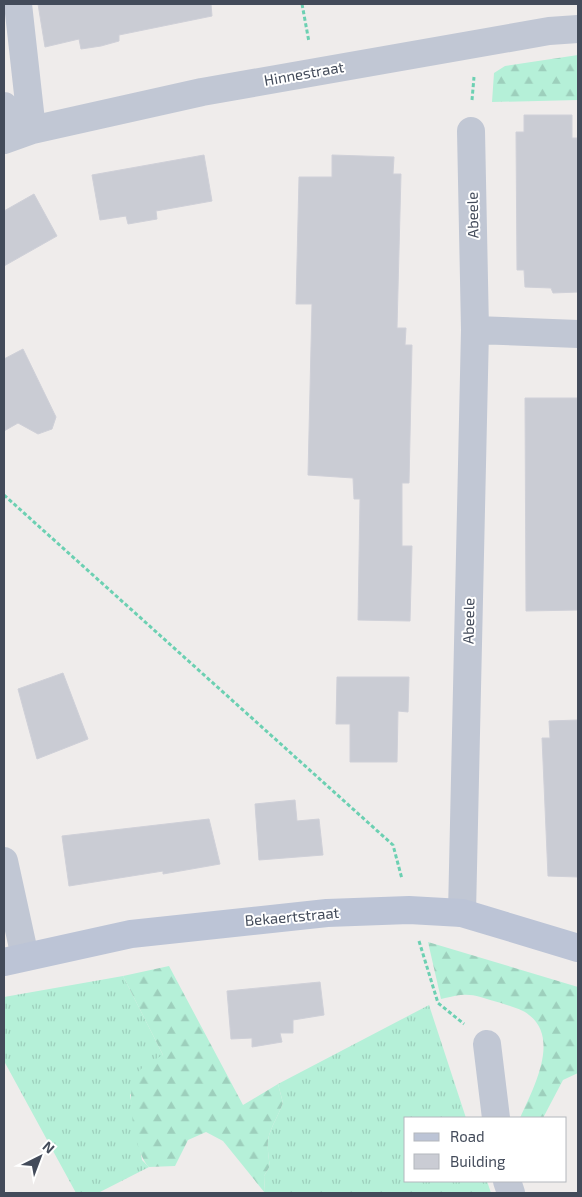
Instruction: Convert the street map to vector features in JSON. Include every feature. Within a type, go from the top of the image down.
[{"type":"street","points":[[18,4],[18,135]]},
{"type":"street","name":"Hinnestraat","points":[[18,135],[202,92],[549,31],[578,29]]},
{"type":"street","points":[[4,106],[18,135]]},
{"type":"street","name":"Abeele","points":[[462,913],[475,330],[470,131]]},
{"type":"street","points":[[475,330],[578,334]]},
{"type":"street","points":[[4,860],[14,960]]},
{"type":"street","name":"Bekaertstraat","points":[[14,960],[131,934],[327,913],[410,910],[462,913],[578,948]]},
{"type":"street","points":[[487,1044],[496,1117]]},
{"type":"path","points":[[302,4],[314,72]]},
{"type":"path","points":[[470,131],[476,44]]},
{"type":"path","points":[[4,496],[393,845],[438,1003],[487,1044]]},
{"type":"green space","points":[[578,55],[578,100],[492,102],[494,73],[505,66]]},
{"type":"green space","points":[[428,942],[578,987],[578,1073],[563,1080],[544,1117],[520,1117],[537,1080],[541,1065],[543,1037],[538,1025],[523,1011],[477,996],[459,995],[441,999]]},
{"type":"green space","points":[[169,966],[243,1105],[278,1084],[283,1103],[268,1139],[270,1166],[264,1176],[265,1193],[223,1141],[206,1132],[188,1140],[175,1166],[149,1167],[144,1160],[133,1124],[132,1087],[139,1071],[163,1055],[123,976]]},
{"type":"green space","points":[[123,976],[163,1055],[130,1095],[142,1160],[149,1167],[98,1193],[76,1193],[4,1061],[4,997]]},
{"type":"green space","points":[[429,1005],[466,1117],[404,1117],[404,1182],[487,1182],[491,1193],[265,1193],[264,1176],[270,1166],[268,1139],[283,1103],[278,1084]]},
{"type":"building","points":[[38,4],[211,4],[212,16],[119,35],[119,41],[101,46],[81,49],[79,39],[45,47]]},
{"type":"building","points":[[524,115],[572,115],[572,138],[578,138],[578,292],[553,293],[551,288],[525,287],[524,270],[517,270],[516,132],[524,132]]},
{"type":"building","points":[[204,155],[212,201],[156,211],[157,219],[128,224],[126,216],[100,220],[92,175]]},
{"type":"building","points":[[332,155],[394,157],[393,174],[401,174],[397,328],[406,328],[405,345],[412,345],[409,483],[402,483],[402,546],[412,546],[410,621],[358,620],[360,499],[354,499],[353,478],[308,475],[312,304],[296,304],[299,177],[332,177]]},
{"type":"building","points":[[34,194],[57,236],[4,266],[4,211]]},
{"type":"building","points":[[23,349],[56,417],[52,429],[38,434],[18,423],[4,431],[4,359]]},
{"type":"building","points":[[525,398],[578,398],[578,610],[526,611]]},
{"type":"building","points":[[63,673],[88,739],[37,759],[18,689]]},
{"type":"building","points":[[337,677],[409,677],[408,712],[398,711],[397,762],[350,762],[350,724],[336,724]]},
{"type":"building","points":[[578,720],[578,877],[548,876],[542,738],[550,738],[549,721]]},
{"type":"building","points":[[295,800],[297,821],[319,819],[323,855],[259,860],[255,804]]},
{"type":"building","points":[[209,819],[220,864],[163,874],[163,871],[69,886],[62,836]]},
{"type":"building","points":[[320,982],[324,1015],[293,1020],[293,1033],[280,1033],[282,1042],[252,1047],[252,1038],[231,1039],[227,991]]}]
